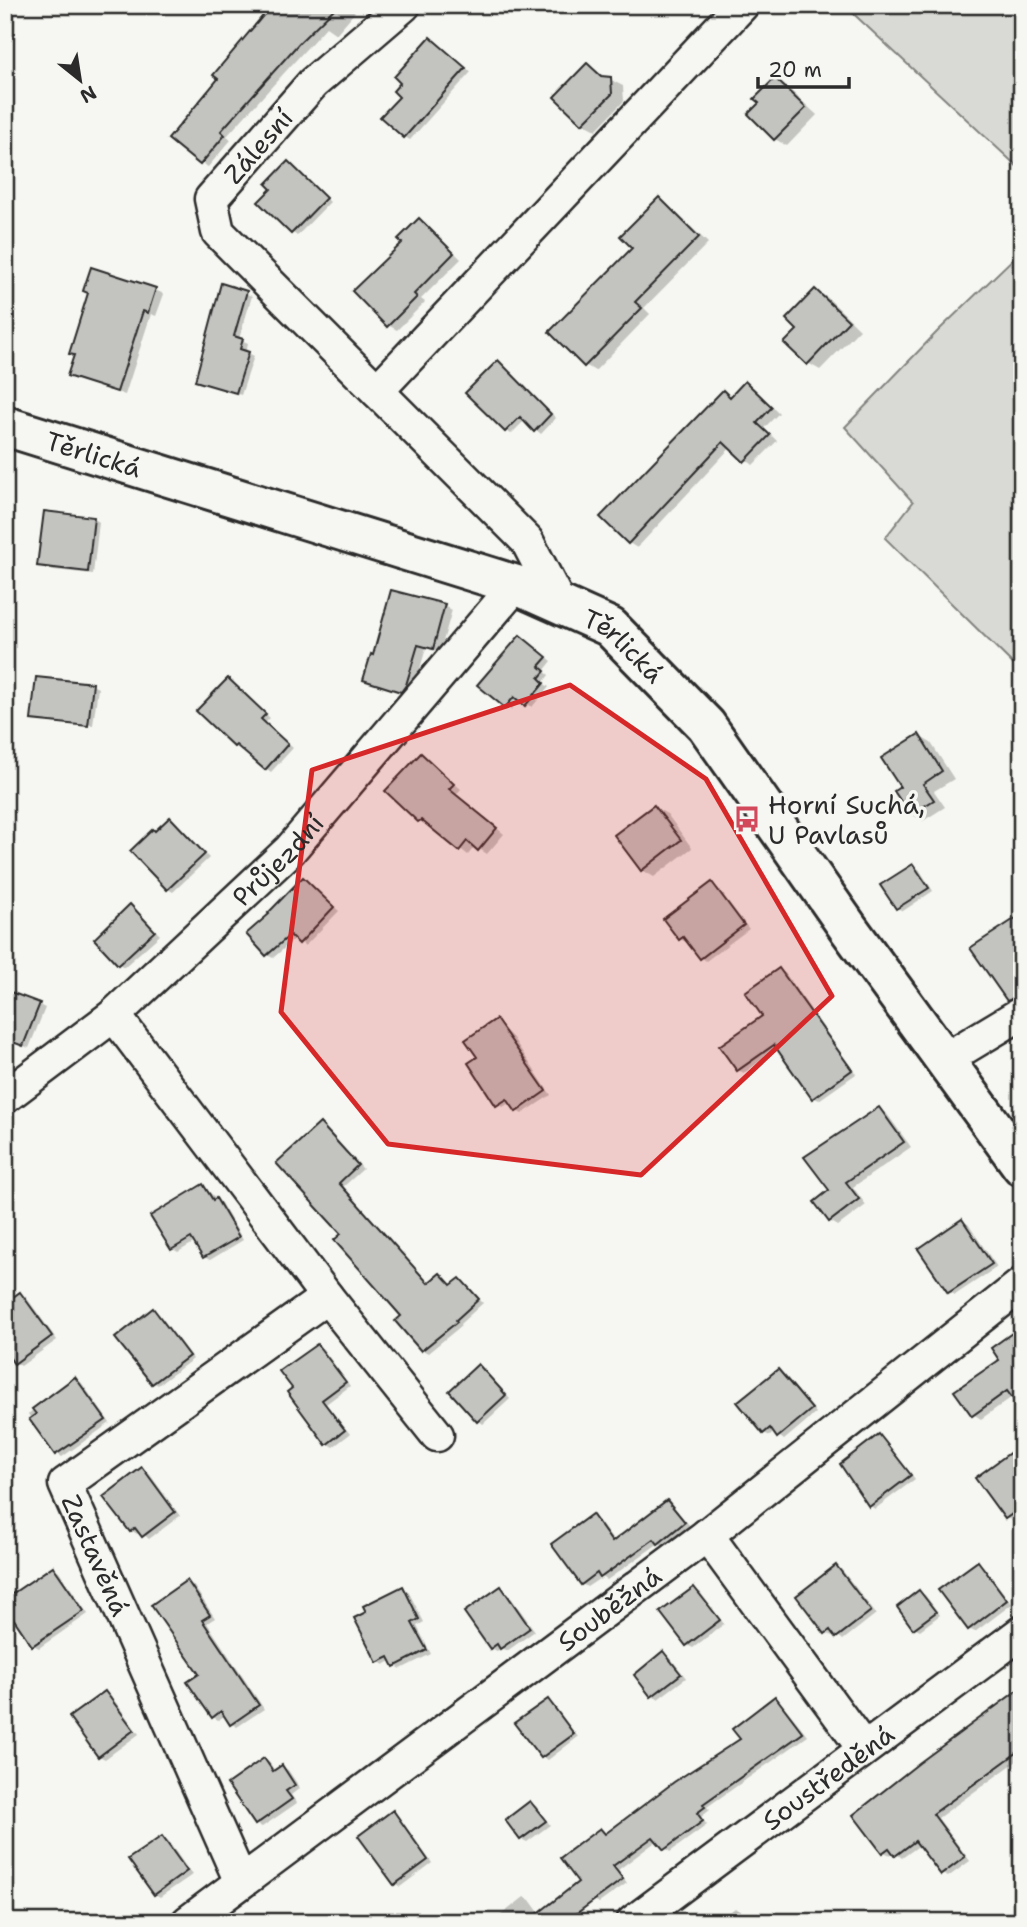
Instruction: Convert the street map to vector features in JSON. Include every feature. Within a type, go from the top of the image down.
[{"type":"main road","name":"Těrlická","points":[[5,426],[516,585],[610,627],[706,725],[1022,1166]]},
{"type":"street","name":"Zálesní","points":[[404,5],[313,83],[211,199],[218,232],[527,541],[559,605]]},
{"type":"street","points":[[376,391],[742,5]]},
{"type":"street","name":"Průjezdní","points":[[5,1097],[114,1015],[290,850],[516,585]]},
{"type":"street","points":[[944,1060],[1022,1013]]},
{"type":"street","points":[[114,1015],[327,1297],[437,1436]]},
{"type":"street","name":"Souběžná","points":[[188,1922],[707,1535],[1022,1284]]},
{"type":"street","name":"Zastavěná","points":[[241,1882],[65,1484],[327,1297]]},
{"type":"street","points":[[707,1535],[864,1749]]},
{"type":"street","name":"Soustředěná","points":[[633,1922],[1022,1632]]},
{"type":"highlighted area","points":[[570,685],[706,779],[832,996],[641,1175],[388,1144],[281,1012],[312,770]]},
{"type":"shaded area","points":[[844,5],[1022,5],[1022,171]]},
{"type":"shaded area","points":[[1022,250],[1022,673],[885,538],[913,502],[845,427],[938,331]]},
{"type":"building","points":[[272,5],[338,5],[300,42],[221,131],[225,135],[200,165],[168,139],[218,79],[213,75]]},
{"type":"building","points":[[430,37],[466,68],[404,138],[380,117],[399,97],[393,91],[400,83],[394,77]]},
{"type":"building","points":[[587,63],[601,76],[611,77],[612,94],[582,124],[554,97]]},
{"type":"building","points":[[775,78],[806,108],[774,140],[748,114],[759,103],[754,99]]},
{"type":"building","points":[[288,161],[326,198],[291,234],[258,202],[271,189],[266,184]]},
{"type":"building","points":[[659,197],[699,237],[635,302],[642,308],[584,367],[549,332],[632,248],[620,236]]},
{"type":"building","points":[[419,218],[454,253],[414,294],[417,297],[387,327],[352,291],[402,243],[398,239]]},
{"type":"building","points":[[91,267],[156,288],[148,313],[143,311],[117,392],[67,376],[74,355],[69,354],[88,293],[83,291]]},
{"type":"building","points":[[221,283],[247,291],[234,336],[243,339],[240,349],[249,352],[236,393],[195,381]]},
{"type":"building","points":[[815,289],[849,321],[807,365],[784,343],[797,330],[786,319]]},
{"type":"building","points":[[498,360],[551,414],[534,432],[520,417],[505,432],[465,393]]},
{"type":"building","points":[[745,381],[772,407],[757,423],[770,435],[744,462],[723,442],[628,544],[600,517],[723,390],[730,397]]},
{"type":"building","points":[[44,511],[94,517],[88,572],[37,566]]},
{"type":"building","points":[[391,590],[445,604],[433,649],[418,645],[406,685],[401,692],[363,680],[371,654],[373,655]]},
{"type":"building","points":[[520,635],[547,657],[539,666],[545,671],[539,678],[544,683],[525,706],[514,697],[505,708],[477,685]]},
{"type":"building","points":[[36,677],[93,683],[88,726],[31,720]]},
{"type":"building","points":[[228,678],[266,714],[261,719],[288,744],[265,770],[236,745],[234,747],[196,711]]},
{"type":"building","points":[[919,734],[942,771],[923,784],[934,800],[910,815],[894,791],[900,787],[881,758]]},
{"type":"building","points":[[421,753],[454,784],[449,789],[497,828],[478,851],[467,841],[459,851],[421,820],[418,822],[385,791]]},
{"type":"building","points":[[654,805],[681,840],[641,871],[614,835]]},
{"type":"building","points":[[170,817],[205,854],[167,890],[130,851]]},
{"type":"building","points":[[913,864],[929,888],[896,909],[880,885]]},
{"type":"building","points":[[303,877],[334,907],[299,944],[290,935],[266,956],[246,934],[269,914]]},
{"type":"building","points":[[712,882],[744,925],[700,959],[683,937],[679,940],[663,919]]},
{"type":"building","points":[[130,904],[155,931],[118,965],[94,939]]},
{"type":"building","points":[[1022,914],[1022,995],[1007,1001],[970,948]]},
{"type":"building","points":[[779,968],[852,1070],[812,1099],[774,1045],[737,1071],[719,1046],[762,1016],[745,992]]},
{"type":"building","points":[[5,990],[40,1003],[23,1046],[5,1039]]},
{"type":"building","points":[[496,1019],[546,1091],[516,1112],[507,1099],[496,1106],[468,1063],[477,1057],[465,1040]]},
{"type":"building","points":[[879,1107],[904,1142],[846,1182],[859,1199],[829,1222],[814,1202],[829,1190],[804,1157]]},
{"type":"building","points":[[320,1123],[358,1165],[339,1183],[428,1283],[440,1273],[451,1285],[460,1278],[479,1299],[456,1320],[457,1322],[421,1351],[395,1321],[401,1316],[334,1240],[341,1234],[276,1163]]},
{"type":"building","points":[[203,1184],[213,1200],[216,1198],[239,1237],[203,1258],[191,1238],[171,1250],[150,1216]]},
{"type":"building","points":[[962,1219],[992,1264],[948,1293],[918,1249]]},
{"type":"building","points":[[20,1292],[52,1336],[14,1364],[5,1351],[5,1303]]},
{"type":"building","points":[[153,1308],[189,1356],[152,1384],[115,1338]]},
{"type":"building","points":[[1022,1326],[1022,1411],[1007,1391],[972,1416],[954,1391],[999,1360],[991,1348]]},
{"type":"building","points":[[317,1344],[346,1382],[322,1400],[345,1430],[326,1445],[287,1392],[292,1388],[279,1371]]},
{"type":"building","points":[[478,1364],[506,1395],[477,1422],[449,1391]]},
{"type":"building","points":[[778,1369],[812,1409],[777,1438],[770,1428],[763,1434],[737,1402]]},
{"type":"building","points":[[75,1377],[106,1420],[55,1455],[29,1419],[36,1414],[32,1409]]},
{"type":"building","points":[[879,1434],[911,1475],[869,1507],[840,1464]]},
{"type":"building","points":[[1022,1444],[1022,1507],[1005,1519],[975,1478]]},
{"type":"building","points":[[142,1467],[175,1512],[142,1537],[135,1528],[130,1532],[103,1497]]},
{"type":"building","points":[[667,1500],[685,1522],[658,1544],[654,1539],[600,1578],[597,1573],[581,1585],[551,1544],[592,1514],[612,1542]]},
{"type":"building","points":[[978,1561],[1007,1600],[968,1630],[938,1590]]},
{"type":"building","points":[[836,1565],[871,1611],[836,1638],[830,1630],[825,1634],[796,1596]]},
{"type":"building","points":[[53,1566],[84,1611],[32,1646],[7,1609],[15,1604],[9,1596]]},
{"type":"building","points":[[187,1580],[210,1615],[202,1620],[259,1705],[230,1725],[221,1711],[212,1718],[187,1682],[199,1674],[151,1605]]},
{"type":"building","points":[[403,1586],[419,1619],[412,1623],[427,1650],[394,1667],[389,1657],[377,1663],[354,1618],[366,1612],[363,1606]]},
{"type":"building","points":[[501,1586],[530,1628],[500,1649],[497,1644],[490,1649],[464,1612]]},
{"type":"building","points":[[694,1587],[720,1620],[686,1646],[660,1612]]},
{"type":"building","points":[[919,1590],[936,1612],[913,1629],[897,1607]]},
{"type":"building","points":[[663,1651],[681,1674],[651,1697],[634,1675]]},
{"type":"building","points":[[1022,1687],[1022,1749],[933,1814],[965,1857],[941,1875],[915,1841],[895,1856],[889,1848],[882,1853],[853,1815]]},
{"type":"building","points":[[105,1691],[134,1730],[98,1757],[69,1717]]},
{"type":"building","points":[[775,1696],[803,1733],[703,1804],[705,1807],[697,1813],[703,1821],[664,1850],[653,1837],[613,1866],[623,1879],[565,1922],[527,1922],[578,1882],[560,1858],[600,1828],[605,1834],[674,1782],[740,1739],[732,1729]]},
{"type":"building","points":[[548,1699],[574,1734],[541,1758],[514,1723]]},
{"type":"building","points":[[264,1758],[273,1771],[282,1765],[295,1785],[286,1791],[292,1799],[255,1825],[227,1784]]},
{"type":"building","points":[[530,1801],[546,1821],[520,1840],[505,1820]]},
{"type":"building","points":[[393,1810],[428,1860],[394,1885],[358,1836]]},
{"type":"building","points":[[162,1836],[187,1871],[154,1895],[128,1859]]},
{"type":"place","name":"Horní Suchá, U Pavlasů","points":[[747,819]]}]
